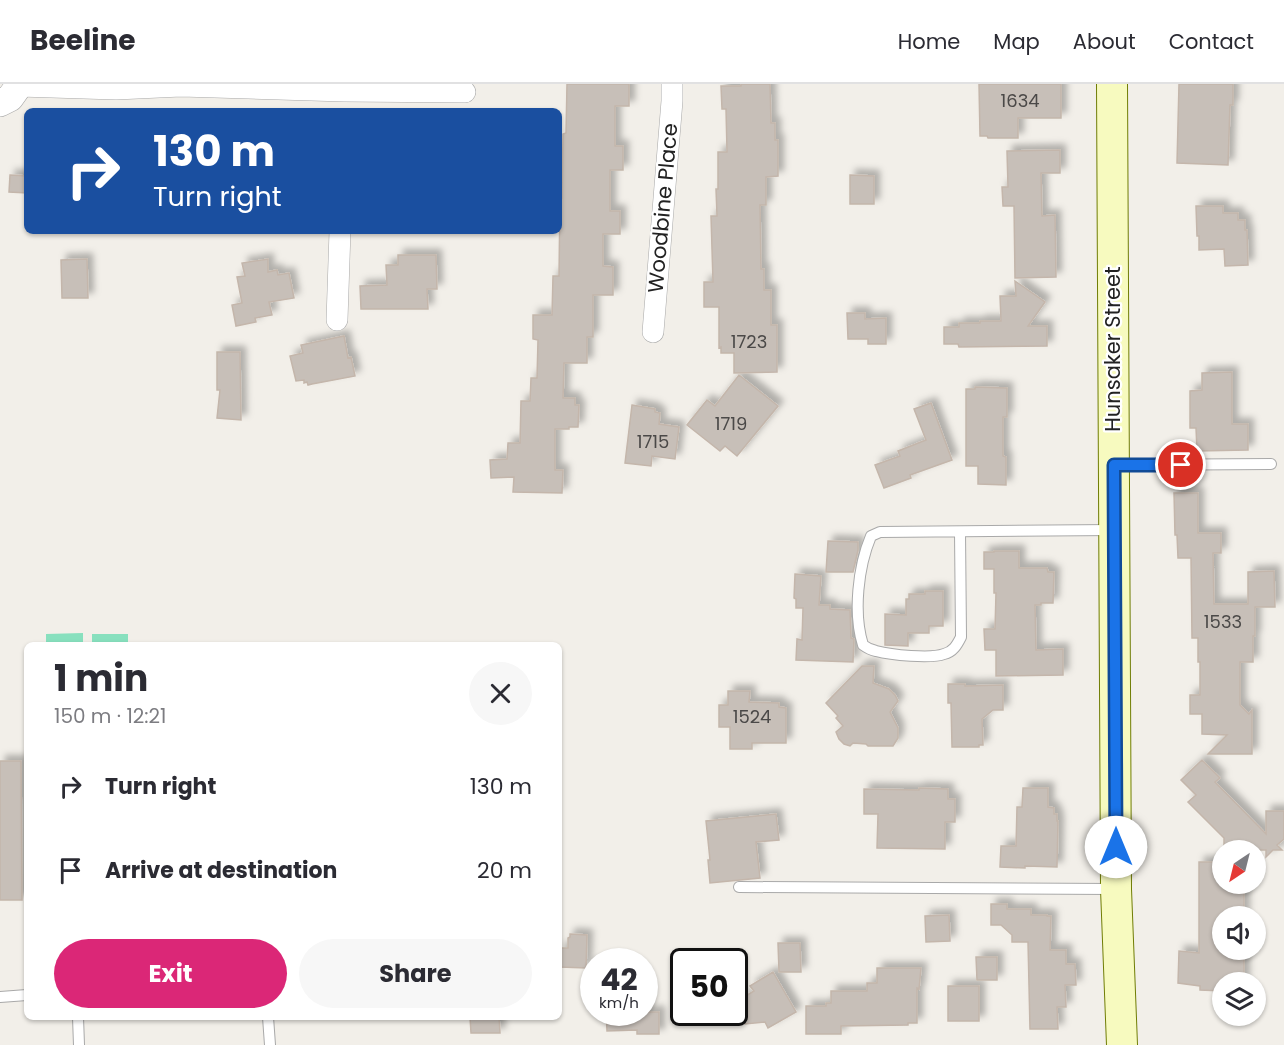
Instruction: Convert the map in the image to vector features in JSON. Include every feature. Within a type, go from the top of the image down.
[{"type":"main road","name":"Hunsaker Street","points":[[1112,84],[1116,889],[1122,1045]]},
{"type":"street","name":"Woodbine Place","points":[[653,332],[672,84]]},
{"type":"street","points":[[13,91],[181,86],[344,101],[465,92]]},
{"type":"street","points":[[338,320],[340,234]]},
{"type":"lane","points":[[1114,465],[1271,464]]},
{"type":"lane","points":[[960,532],[961,638],[955,648],[945,654],[915,655],[873,651],[863,645],[859,618],[859,586],[865,552],[871,537],[880,532],[1114,530]]},
{"type":"lane","points":[[739,887],[1116,889]]},
{"type":"lane","points":[[0,997],[24,995]]},
{"type":"lane","points":[[78,1020],[80,1045]]},
{"type":"lane","points":[[268,1020],[270,1045]]},
{"type":"green space","points":[[83,633],[83,642],[46,642],[46,634]]},
{"type":"green space","points":[[92,634],[128,634],[128,642],[92,642]]},
{"type":"building","points":[[567,84],[629,84],[629,106],[615,106],[615,146],[623,146],[623,170],[610,170],[610,211],[620,211],[620,234],[603,234],[603,266],[613,267],[613,295],[593,295],[593,337],[587,337],[587,363],[564,363],[563,398],[575,398],[575,405],[579,405],[578,427],[555,429],[555,470],[563,470],[562,493],[513,492],[514,477],[491,478],[490,460],[507,459],[508,443],[520,443],[521,401],[530,401],[531,378],[537,378],[538,340],[533,339],[533,315],[552,315],[553,276],[559,276],[560,234],[562,234],[563,134],[566,133]]},
{"type":"building","points":[[741,84],[770,84],[771,123],[775,123],[775,140],[778,140],[778,176],[766,177],[766,205],[760,205],[761,269],[764,269],[764,290],[771,290],[771,325],[777,325],[777,372],[734,373],[734,353],[721,353],[721,347],[719,348],[719,307],[704,307],[704,282],[713,282],[711,216],[717,216],[718,152],[727,152],[726,109],[722,109],[721,86],[741,86]]},
{"type":"building","points":[[979,84],[1061,84],[1061,118],[1018,118],[1018,138],[980,136]]},
{"type":"building","points":[[1179,84],[1233,84],[1228,165],[1177,163]]},
{"type":"building","points":[[1060,150],[1060,173],[1041,173],[1042,216],[1055,215],[1056,277],[1015,278],[1014,206],[1003,206],[1002,187],[1008,187],[1007,151]]},
{"type":"building","points":[[10,175],[24,176],[24,193],[9,192]]},
{"type":"building","points":[[850,175],[874,176],[874,204],[850,204]]},
{"type":"building","points":[[1196,206],[1223,206],[1223,213],[1238,213],[1238,220],[1245,220],[1248,265],[1225,266],[1224,249],[1199,250]]},
{"type":"building","points":[[398,255],[436,255],[437,289],[427,289],[428,309],[361,309],[360,286],[387,285],[386,265],[398,265]]},
{"type":"building","points":[[87,259],[88,298],[62,298],[61,260]]},
{"type":"building","points":[[268,259],[268,272],[277,270],[278,275],[289,273],[294,298],[269,302],[272,315],[255,318],[256,322],[236,326],[232,305],[242,303],[237,277],[245,276],[242,263]]},
{"type":"building","points":[[1015,281],[1045,302],[1028,326],[1047,326],[1047,346],[959,347],[958,344],[944,344],[944,327],[959,327],[959,323],[1001,321],[1000,296],[1016,296]]},
{"type":"building","points":[[847,313],[865,313],[865,319],[886,318],[886,344],[868,344],[868,339],[848,339]]},
{"type":"building","points":[[344,336],[348,358],[351,357],[355,376],[308,385],[307,382],[304,383],[304,380],[296,381],[290,356],[303,353],[301,345]]},
{"type":"building","points":[[217,352],[240,352],[241,420],[217,418],[220,390],[217,390]]},
{"type":"building","points":[[1232,372],[1232,424],[1248,424],[1248,450],[1197,451],[1196,428],[1190,428],[1190,391],[1202,390],[1202,373]]},
{"type":"building","points":[[739,375],[778,406],[737,456],[725,446],[720,451],[687,425],[707,400],[715,406]]},
{"type":"building","points":[[975,387],[1007,388],[1007,417],[1003,417],[1006,485],[978,484],[978,466],[966,466],[966,389],[975,389]]},
{"type":"building","points":[[931,403],[952,460],[910,475],[911,478],[884,488],[875,465],[900,456],[898,451],[926,440],[914,409]]},
{"type":"building","points":[[632,405],[655,409],[655,412],[660,413],[659,424],[679,427],[675,459],[652,456],[651,466],[625,463]]},
{"type":"building","points":[[1174,493],[1198,493],[1198,533],[1221,533],[1221,553],[1213,553],[1214,604],[1248,604],[1248,572],[1274,571],[1275,607],[1255,607],[1253,662],[1240,662],[1240,705],[1249,714],[1252,710],[1252,754],[1208,754],[1227,735],[1202,734],[1202,714],[1190,714],[1190,695],[1200,695],[1200,662],[1198,662],[1198,638],[1192,638],[1191,558],[1178,558]]},
{"type":"building","points":[[828,541],[858,542],[853,572],[826,572]]},
{"type":"building","points":[[1019,551],[1019,568],[1047,568],[1048,572],[1054,572],[1053,603],[1035,605],[1036,650],[1063,649],[1063,675],[996,676],[996,650],[985,650],[984,629],[995,629],[994,569],[984,569],[984,552]]},
{"type":"building","points":[[795,574],[821,576],[819,605],[830,605],[830,609],[850,610],[851,638],[854,639],[853,662],[796,660],[797,639],[802,640],[803,608],[796,608]]},
{"type":"building","points":[[925,591],[943,591],[943,626],[929,626],[929,633],[908,633],[908,646],[885,645],[885,614],[906,615],[906,599],[909,599],[909,594],[925,594]]},
{"type":"building","points":[[862,666],[874,666],[873,683],[889,689],[898,701],[890,712],[898,728],[898,738],[893,746],[868,746],[853,743],[850,746],[839,739],[836,732],[843,726],[836,718],[838,716],[826,703]]},
{"type":"building","points":[[948,684],[1003,685],[1003,710],[993,710],[982,719],[983,745],[952,747]]},
{"type":"building","points":[[728,691],[750,691],[749,702],[779,703],[779,707],[786,708],[786,743],[752,743],[752,749],[730,749],[730,727],[719,727],[719,705],[728,705]]},
{"type":"building","points":[[1202,760],[1220,778],[1215,782],[1266,834],[1266,811],[1284,811],[1284,839],[1277,845],[1282,850],[1273,850],[1266,857],[1266,840],[1224,840],[1188,802],[1196,795],[1181,780]]},
{"type":"building","points":[[0,761],[21,761],[22,900],[0,900]]},
{"type":"building","points":[[919,788],[948,789],[948,799],[955,799],[955,822],[945,822],[945,849],[877,848],[878,814],[864,814],[864,789],[919,790]]},
{"type":"building","points":[[1023,788],[1048,788],[1048,807],[1054,808],[1058,821],[1057,867],[1000,867],[1001,846],[1016,846],[1017,807],[1022,807]]},
{"type":"building","points":[[776,814],[779,840],[756,842],[760,878],[710,883],[706,821]]},
{"type":"building","points":[[1199,862],[1212,862],[1212,894],[1244,894],[1244,906],[1212,906],[1212,960],[1244,960],[1244,972],[1212,972],[1212,991],[1200,990],[1200,986],[1178,983],[1179,951],[1199,953]]},
{"type":"building","points":[[991,904],[1007,904],[1007,909],[1031,909],[1031,915],[1051,916],[1050,950],[1066,950],[1066,964],[1075,964],[1076,985],[1065,985],[1066,1007],[1057,1007],[1058,1029],[1030,1029],[1028,942],[1012,942],[1012,935],[1001,925],[991,925]]},
{"type":"building","points":[[949,915],[950,941],[926,942],[925,916]]},
{"type":"building","points":[[570,934],[587,935],[587,948],[580,948],[580,968],[562,967],[562,948],[568,948]]},
{"type":"building","points":[[778,943],[800,943],[801,972],[779,972]]},
{"type":"building","points":[[976,957],[997,957],[997,980],[977,980]]},
{"type":"building","points":[[877,968],[921,968],[919,989],[917,988],[917,1023],[841,1026],[841,1034],[806,1034],[806,1006],[826,1006],[826,1003],[831,1003],[831,991],[867,991],[867,983],[877,983]]},
{"type":"building","points":[[773,972],[796,1012],[768,1028],[765,1022],[748,1024],[748,995],[754,991],[750,986]]},
{"type":"building","points":[[948,986],[979,986],[979,1021],[948,1021]]},
{"type":"building","points":[[659,1012],[659,1034],[637,1034],[637,1030],[607,1031],[607,1026],[658,1026]]},
{"type":"building","points":[[470,1020],[499,1020],[500,1033],[471,1033]]},
{"type":"route","points":[[1116,847],[1114,465],[1181,465]]}]
